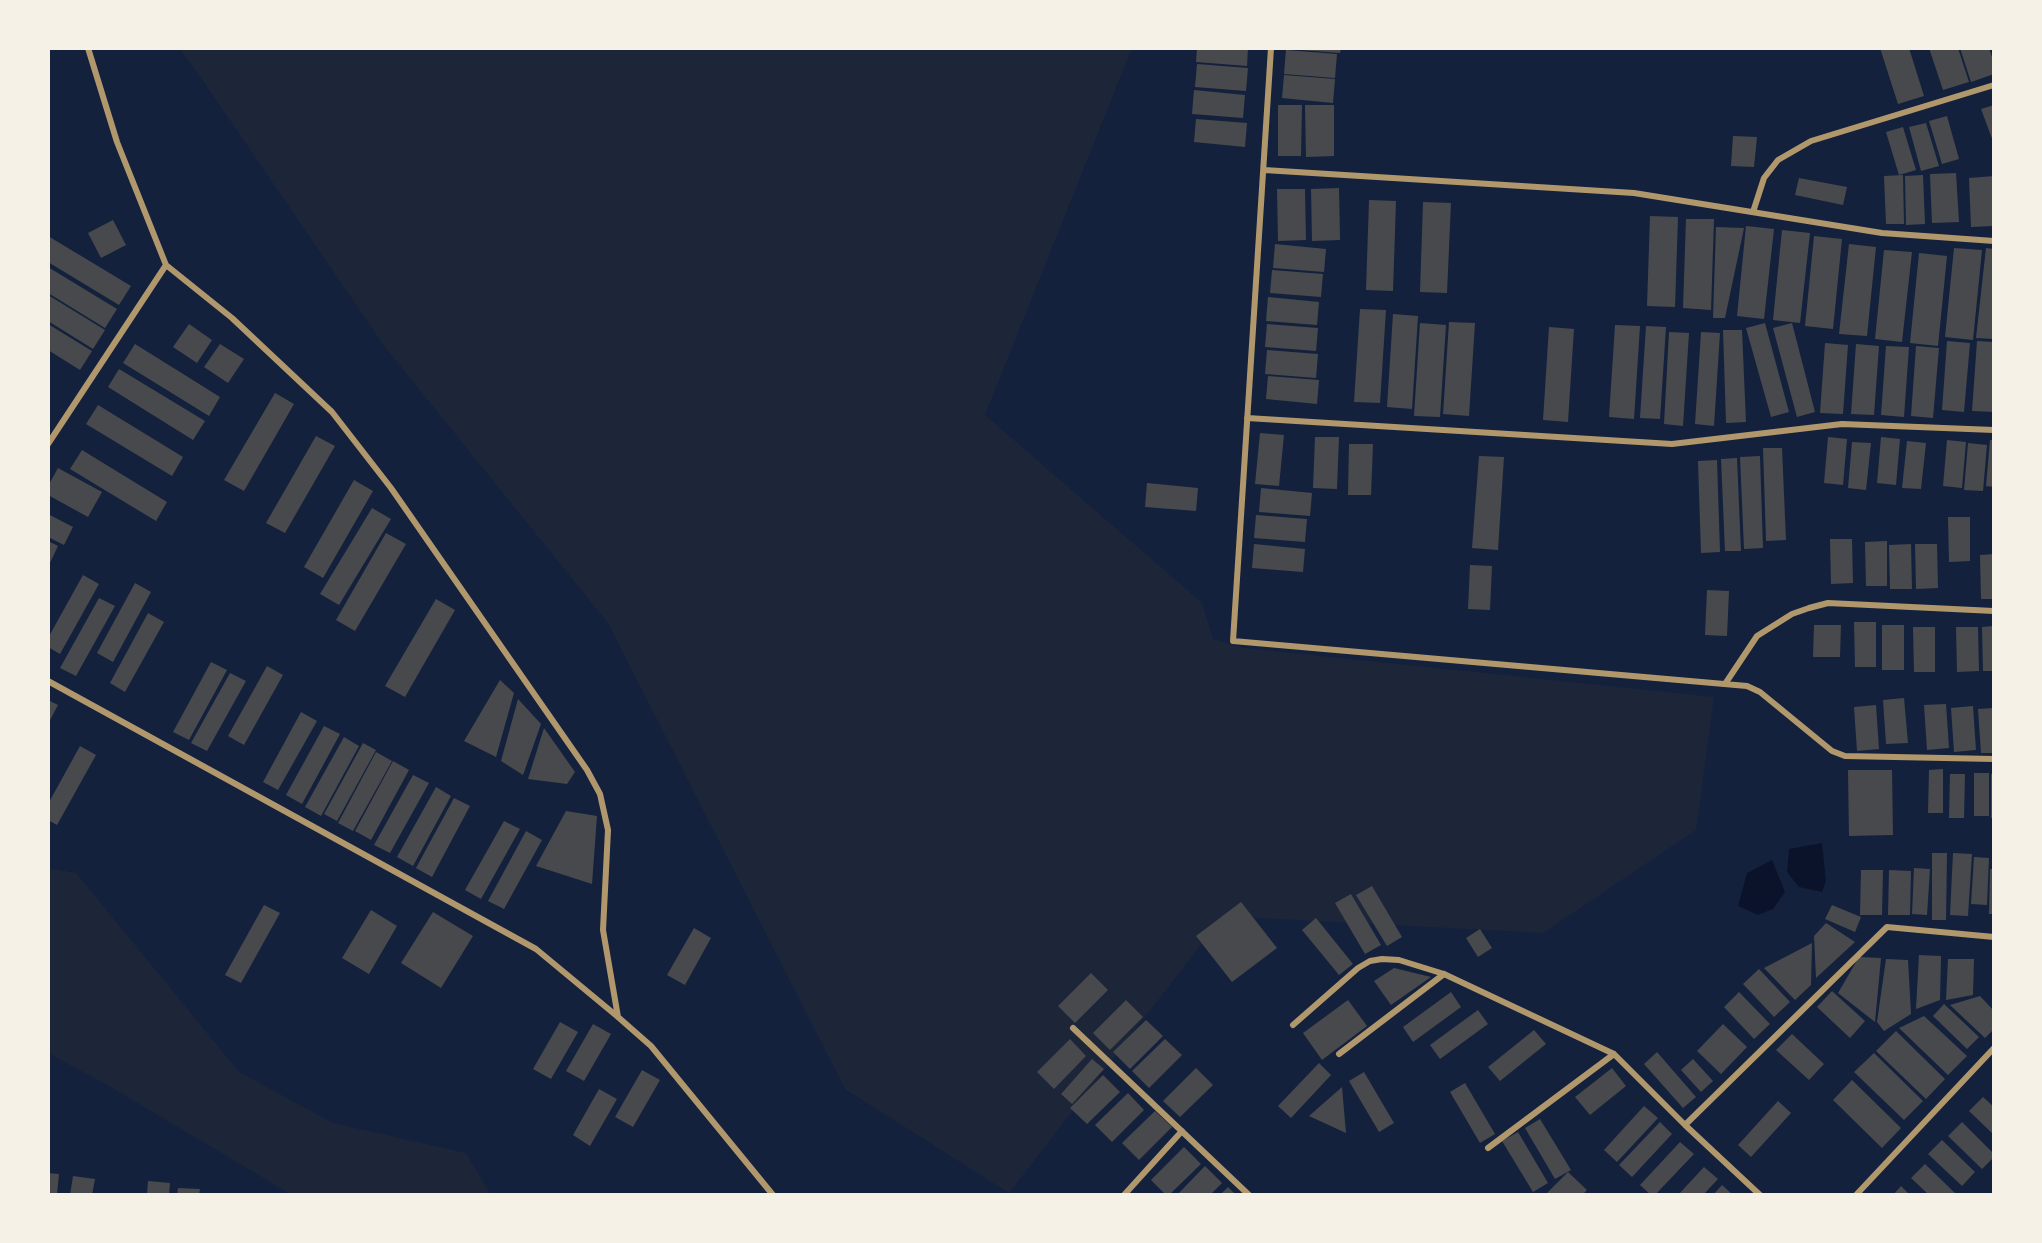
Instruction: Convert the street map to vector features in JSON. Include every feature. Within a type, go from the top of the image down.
[{"type":"street","points":[[87,48],[117,142],[166,265],[232,318],[332,412],[391,488],[587,770],[600,794],[608,830],[603,930],[618,1017]]},
{"type":"street","points":[[1271,48],[1233,641],[1747,686],[1760,692],[1832,751],[1845,756],[1994,759]]},
{"type":"street","points":[[1753,212],[1764,178],[1778,160],[1812,141],[1994,85]]},
{"type":"street","points":[[1264,170],[1634,193],[1882,233],[1994,241]]},
{"type":"street","points":[[48,444],[166,265]]},
{"type":"street","points":[[1247,418],[1672,444],[1842,424],[1994,430]]},
{"type":"street","points":[[1725,684],[1757,636],[1792,614],[1809,608],[1828,603],[1994,611]]},
{"type":"street","points":[[48,681],[536,949],[651,1046],[773,1195]]},
{"type":"street","points":[[1685,1125],[1887,927],[1994,937]]},
{"type":"street","points":[[1293,1025],[1358,968],[1370,961],[1399,960],[1444,974],[1614,1054],[1760,1195]]},
{"type":"street","points":[[1339,1054],[1444,974]]},
{"type":"street","points":[[1073,1028],[1249,1195]]},
{"type":"street","points":[[1856,1195],[1994,1048]]},
{"type":"street","points":[[1488,1148],[1614,1054]]},
{"type":"street","points":[[1124,1195],[1182,1131]]},
{"type":"shaded area","points":[[179,48],[1132,48],[985,415],[1202,603],[1213,639],[1244,648],[1714,697],[1696,830],[1543,933],[1223,916],[1009,1193],[845,1089],[608,623],[385,347]]},
{"type":"shaded area","points":[[1822,843],[1826,881],[1822,892],[1799,887],[1787,872],[1789,849]]},
{"type":"shaded area","points":[[1772,860],[1785,892],[1773,909],[1758,915],[1738,906],[1747,873]]},
{"type":"shaded area","points":[[48,868],[76,873],[239,1072],[333,1123],[466,1153],[491,1195],[292,1195],[109,1086],[48,1053]]},
{"type":"building","points":[[1197,48],[1248,48],[1247,66],[1196,62]]},
{"type":"building","points":[[1301,48],[1341,48],[1340,53],[1301,50]]},
{"type":"building","points":[[1880,48],[1909,48],[1924,96],[1898,104]]},
{"type":"building","points":[[1929,48],[1958,48],[1969,82],[1943,90]]},
{"type":"building","points":[[1960,48],[1989,48],[1994,63],[1994,74],[1971,82]]},
{"type":"building","points":[[1286,50],[1337,54],[1335,78],[1284,74]]},
{"type":"building","points":[[1197,64],[1248,68],[1246,91],[1195,87]]},
{"type":"building","points":[[1284,75],[1335,79],[1333,103],[1282,98]]},
{"type":"building","points":[[1194,90],[1245,95],[1243,118],[1192,114]]},
{"type":"building","points":[[1278,105],[1302,105],[1301,156],[1278,156]]},
{"type":"building","points":[[1305,105],[1334,105],[1334,156],[1306,157]]},
{"type":"building","points":[[1994,105],[1994,144],[1981,109]]},
{"type":"building","points":[[1947,116],[1959,159],[1942,164],[1929,121]]},
{"type":"building","points":[[1196,119],[1247,123],[1245,147],[1194,142]]},
{"type":"building","points":[[1926,123],[1939,166],[1921,171],[1909,127]]},
{"type":"building","points":[[1903,127],[1916,170],[1899,175],[1886,132]]},
{"type":"building","points":[[1733,136],[1757,137],[1754,167],[1731,166]]},
{"type":"building","points":[[1956,173],[1959,222],[1932,223],[1930,174]]},
{"type":"building","points":[[1903,175],[1904,224],[1886,224],[1884,176]]},
{"type":"building","points":[[1923,175],[1925,224],[1906,225],[1905,176]]},
{"type":"building","points":[[1994,176],[1994,226],[1971,227],[1969,178]]},
{"type":"building","points":[[1799,178],[1847,187],[1843,205],[1795,195]]},
{"type":"building","points":[[1339,188],[1340,240],[1312,241],[1311,189]]},
{"type":"building","points":[[1277,189],[1305,189],[1306,240],[1278,241]]},
{"type":"building","points":[[1369,200],[1396,201],[1393,291],[1366,290]]},
{"type":"building","points":[[1423,202],[1451,203],[1447,293],[1420,292]]},
{"type":"building","points":[[1650,216],[1678,217],[1675,307],[1647,306]]},
{"type":"building","points":[[1686,219],[1714,219],[1711,310],[1683,308]]},
{"type":"building","points":[[113,220],[126,245],[101,258],[88,233]]},
{"type":"building","points":[[1746,226],[1774,229],[1764,319],[1737,316]]},
{"type":"building","points":[[1716,227],[1744,228],[1725,318],[1713,318]]},
{"type":"building","points":[[1782,230],[1810,233],[1800,323],[1773,320]]},
{"type":"building","points":[[48,236],[131,286],[119,305],[48,262]]},
{"type":"building","points":[[1814,236],[1842,239],[1833,329],[1805,326]]},
{"type":"building","points":[[1275,244],[1326,249],[1324,272],[1273,268]]},
{"type":"building","points":[[1849,244],[1876,247],[1867,336],[1839,334]]},
{"type":"building","points":[[1954,248],[1982,250],[1973,340],[1945,337]]},
{"type":"building","points":[[1986,248],[1994,249],[1994,339],[1976,338]]},
{"type":"building","points":[[1884,250],[1912,252],[1902,342],[1875,339]]},
{"type":"building","points":[[1919,253],[1947,256],[1938,346],[1910,343]]},
{"type":"building","points":[[48,267],[117,309],[105,328],[48,293]]},
{"type":"building","points":[[1272,270],[1323,274],[1321,297],[1270,293]]},
{"type":"building","points":[[48,295],[105,330],[93,349],[48,321]]},
{"type":"building","points":[[1268,297],[1319,302],[1317,325],[1266,321]]},
{"type":"building","points":[[1360,309],[1386,310],[1380,403],[1354,402]]},
{"type":"building","points":[[1393,314],[1418,316],[1412,409],[1387,407]]},
{"type":"building","points":[[1449,322],[1475,323],[1469,416],[1443,414]]},
{"type":"building","points":[[1420,323],[1446,325],[1440,417],[1414,416]]},
{"type":"building","points":[[1765,323],[1789,412],[1771,417],[1746,328]]},
{"type":"building","points":[[1792,323],[1815,412],[1797,417],[1773,328]]},
{"type":"building","points":[[48,324],[92,351],[80,370],[48,350]]},
{"type":"building","points":[[189,324],[212,340],[197,363],[173,347]]},
{"type":"building","points":[[1267,324],[1318,328],[1316,351],[1265,347]]},
{"type":"building","points":[[1615,325],[1640,326],[1634,419],[1609,417]]},
{"type":"building","points":[[1646,326],[1666,327],[1660,419],[1640,418]]},
{"type":"building","points":[[1549,327],[1574,329],[1568,422],[1543,420]]},
{"type":"building","points":[[1723,330],[1742,330],[1746,422],[1726,423]]},
{"type":"building","points":[[1669,332],[1689,333],[1683,426],[1664,424]]},
{"type":"building","points":[[1701,332],[1720,333],[1714,426],[1695,424]]},
{"type":"building","points":[[1947,341],[1970,343],[1964,412],[1942,410]]},
{"type":"building","points":[[1977,341],[1994,342],[1994,412],[1972,411]]},
{"type":"building","points":[[1825,343],[1848,345],[1843,414],[1820,413]]},
{"type":"building","points":[[135,344],[220,397],[209,416],[123,363]]},
{"type":"building","points":[[220,344],[244,359],[228,383],[204,367]]},
{"type":"building","points":[[1856,344],[1879,346],[1874,415],[1851,414]]},
{"type":"building","points":[[1886,346],[1909,347],[1904,417],[1881,415]]},
{"type":"building","points":[[1916,346],[1939,348],[1933,418],[1911,416]]},
{"type":"building","points":[[1267,350],[1318,354],[1316,378],[1265,374]]},
{"type":"building","points":[[119,369],[205,421],[193,440],[108,387]]},
{"type":"building","points":[[1268,376],[1319,380],[1317,404],[1266,399]]},
{"type":"building","points":[[275,393],[294,404],[244,491],[224,480]]},
{"type":"building","points":[[98,405],[183,457],[172,476],[86,424]]},
{"type":"building","points":[[1260,433],[1284,435],[1279,486],[1255,484]]},
{"type":"building","points":[[316,436],[335,446],[285,533],[266,523]]},
{"type":"building","points":[[1315,437],[1339,437],[1337,489],[1313,488]]},
{"type":"building","points":[[1828,437],[1847,439],[1843,485],[1824,483]]},
{"type":"building","points":[[1881,437],[1900,439],[1896,485],[1877,483]]},
{"type":"building","points":[[1947,440],[1966,442],[1962,488],[1943,486]]},
{"type":"building","points":[[1990,440],[1994,440],[1994,487],[1986,486]]},
{"type":"building","points":[[1907,441],[1926,443],[1921,489],[1902,488]]},
{"type":"building","points":[[1852,442],[1871,443],[1866,490],[1848,488]]},
{"type":"building","points":[[1968,443],[1987,445],[1983,491],[1964,490]]},
{"type":"building","points":[[1349,444],[1373,444],[1371,495],[1348,495]]},
{"type":"building","points":[[1763,448],[1782,448],[1786,540],[1766,541]]},
{"type":"building","points":[[82,450],[167,502],[156,521],[70,469]]},
{"type":"building","points":[[1479,456],[1504,457],[1498,550],[1472,548]]},
{"type":"building","points":[[1760,456],[1763,548],[1744,549],[1740,457]]},
{"type":"building","points":[[1737,458],[1741,551],[1725,551],[1721,459]]},
{"type":"building","points":[[1717,460],[1720,552],[1701,553],[1698,461]]},
{"type":"building","points":[[58,468],[102,492],[88,517],[48,495],[48,486]]},
{"type":"building","points":[[354,480],[373,491],[323,578],[304,567]]},
{"type":"building","points":[[1147,483],[1198,488],[1196,511],[1145,507]]},
{"type":"building","points":[[1261,488],[1312,493],[1310,516],[1259,512]]},
{"type":"building","points":[[372,508],[391,519],[339,605],[320,594]]},
{"type":"building","points":[[48,514],[73,527],[64,545],[48,537]]},
{"type":"building","points":[[1256,515],[1307,519],[1305,542],[1254,538]]},
{"type":"building","points":[[1948,517],[1970,517],[1970,561],[1949,562]]},
{"type":"building","points":[[386,533],[406,544],[355,631],[336,620]]},
{"type":"building","points":[[1830,539],[1852,539],[1853,583],[1831,584]]},
{"type":"building","points":[[48,541],[58,546],[48,567]]},
{"type":"building","points":[[1887,541],[1887,586],[1866,586],[1865,542]]},
{"type":"building","points":[[1254,544],[1305,549],[1303,572],[1252,568]]},
{"type":"building","points":[[1911,544],[1912,589],[1890,589],[1889,545]]},
{"type":"building","points":[[1915,544],[1937,544],[1938,588],[1916,589]]},
{"type":"building","points":[[1994,554],[1994,599],[1981,599],[1980,555]]},
{"type":"building","points":[[1470,565],[1492,566],[1490,610],[1468,609]]},
{"type":"building","points":[[83,575],[99,584],[60,654],[48,647],[48,638]]},
{"type":"building","points":[[135,583],[151,592],[113,662],[97,653]]},
{"type":"building","points":[[1707,590],[1729,591],[1727,636],[1705,635]]},
{"type":"building","points":[[99,598],[115,606],[76,676],[60,668]]},
{"type":"building","points":[[436,599],[455,610],[405,697],[385,686]]},
{"type":"building","points":[[148,613],[164,622],[125,692],[110,683]]},
{"type":"building","points":[[1854,622],[1876,622],[1876,667],[1855,667]]},
{"type":"building","points":[[1814,625],[1841,625],[1840,657],[1813,657]]},
{"type":"building","points":[[1882,625],[1904,625],[1904,670],[1882,670]]},
{"type":"building","points":[[1994,626],[1994,671],[1983,671],[1982,627]]},
{"type":"building","points":[[1913,627],[1935,627],[1935,672],[1914,672]]},
{"type":"building","points":[[1956,627],[1978,627],[1979,671],[1957,672]]},
{"type":"building","points":[[211,662],[227,670],[189,740],[173,732]]},
{"type":"building","points":[[267,666],[283,675],[244,745],[228,736]]},
{"type":"building","points":[[230,673],[246,681],[207,751],[191,743]]},
{"type":"building","points":[[500,680],[514,693],[496,757],[464,741]]},
{"type":"building","points":[[1904,698],[1908,743],[1886,744],[1883,700]]},
{"type":"building","points":[[518,699],[541,724],[523,775],[501,761]]},
{"type":"building","points":[[48,700],[58,705],[48,724]]},
{"type":"building","points":[[1946,704],[1949,748],[1927,750],[1924,705]]},
{"type":"building","points":[[1876,705],[1879,749],[1857,751],[1854,707]]},
{"type":"building","points":[[1973,706],[1976,750],[1954,752],[1951,708]]},
{"type":"building","points":[[1994,708],[1994,753],[1981,753],[1978,709]]},
{"type":"building","points":[[301,712],[317,721],[278,790],[263,782]]},
{"type":"building","points":[[324,726],[340,734],[302,804],[286,795]]},
{"type":"building","points":[[544,728],[575,772],[567,784],[528,779]]},
{"type":"building","points":[[344,737],[359,746],[321,816],[305,807]]},
{"type":"building","points":[[363,743],[376,750],[337,821],[324,814]]},
{"type":"building","points":[[80,746],[96,755],[57,825],[48,820],[48,804]]},
{"type":"building","points":[[376,752],[392,761],[353,831],[338,823]]},
{"type":"building","points":[[393,761],[409,770],[371,840],[355,831]]},
{"type":"building","points":[[1943,769],[1943,813],[1928,813],[1929,770]]},
{"type":"building","points":[[1848,770],[1892,770],[1893,835],[1849,836]]},
{"type":"building","points":[[1974,773],[1989,773],[1989,816],[1974,816]]},
{"type":"building","points":[[1950,774],[1965,774],[1964,818],[1949,818]]},
{"type":"building","points":[[1991,774],[1994,774],[1994,818],[1991,818]]},
{"type":"building","points":[[413,775],[429,783],[390,853],[374,845]]},
{"type":"building","points":[[436,787],[451,796],[413,866],[397,857]]},
{"type":"building","points":[[454,798],[470,806],[432,877],[416,868]]},
{"type":"building","points":[[566,811],[597,816],[592,884],[536,866]]},
{"type":"building","points":[[504,821],[520,829],[481,899],[465,890]]},
{"type":"building","points":[[526,831],[542,840],[504,909],[488,901]]},
{"type":"building","points":[[1932,853],[1947,853],[1946,920],[1932,920]]},
{"type":"building","points":[[1953,853],[1972,854],[1968,916],[1950,915]]},
{"type":"building","points":[[1974,857],[1989,858],[1987,905],[1971,904]]},
{"type":"building","points":[[1914,868],[1930,869],[1927,915],[1912,914]]},
{"type":"building","points":[[1990,869],[1994,869],[1994,914],[1989,914]]},
{"type":"building","points":[[1861,870],[1883,870],[1882,915],[1860,915]]},
{"type":"building","points":[[1889,870],[1911,871],[1910,915],[1888,915]]},
{"type":"building","points":[[1372,886],[1402,937],[1387,946],[1356,895]]},
{"type":"building","points":[[1351,894],[1381,945],[1365,954],[1335,903]]},
{"type":"building","points":[[1241,902],[1277,948],[1232,982],[1196,936]]},
{"type":"building","points":[[264,905],[280,913],[241,983],[225,975]]},
{"type":"building","points":[[1832,905],[1861,917],[1855,932],[1825,919]]},
{"type":"building","points":[[371,910],[397,926],[369,974],[342,958]]},
{"type":"building","points":[[433,912],[473,936],[441,988],[401,963]]},
{"type":"building","points":[[1316,918],[1353,964],[1339,975],[1302,930]]},
{"type":"building","points":[[1826,923],[1855,942],[1816,978],[1814,936]]},
{"type":"building","points":[[694,928],[711,938],[685,985],[667,975]]},
{"type":"building","points":[[1480,929],[1492,948],[1478,957],[1466,938]]},
{"type":"building","points":[[1812,943],[1811,985],[1795,1000],[1764,968]]},
{"type":"building","points":[[1919,955],[1941,956],[1940,1000],[1916,1009]]},
{"type":"building","points":[[1859,957],[1881,958],[1875,1022],[1838,993]]},
{"type":"building","points":[[1886,959],[1908,960],[1911,1014],[1884,1031],[1877,1022]]},
{"type":"building","points":[[1948,959],[1974,959],[1973,995],[1946,1000]]},
{"type":"building","points":[[1394,968],[1431,977],[1391,1005],[1374,981]]},
{"type":"building","points":[[1759,969],[1790,1002],[1774,1017],[1743,984]]},
{"type":"building","points":[[1091,973],[1108,990],[1075,1023],[1058,1006]]},
{"type":"building","points":[[1832,991],[1865,1021],[1850,1038],[1817,1007]]},
{"type":"building","points":[[1451,992],[1461,1007],[1413,1042],[1403,1027]]},
{"type":"building","points":[[1739,992],[1770,1024],[1754,1039],[1724,1007]]},
{"type":"building","points":[[1980,996],[1994,1011],[1994,1029],[1985,1038],[1950,1005]]},
{"type":"building","points":[[1126,1000],[1143,1017],[1110,1050],[1093,1033]]},
{"type":"building","points":[[1348,1000],[1367,1026],[1322,1060],[1303,1033]]},
{"type":"building","points":[[1944,1004],[1979,1037],[1967,1049],[1933,1016]]},
{"type":"building","points":[[1478,1010],[1488,1024],[1440,1059],[1430,1045]]},
{"type":"building","points":[[1924,1016],[1967,1056],[1948,1075],[1899,1028]]},
{"type":"building","points":[[1146,1020],[1163,1036],[1130,1069],[1113,1052]]},
{"type":"building","points":[[560,1022],[578,1032],[551,1079],[533,1069]]},
{"type":"building","points":[[593,1024],[611,1034],[584,1081],[566,1071]]},
{"type":"building","points":[[1723,1024],[1747,1047],[1721,1074],[1697,1051]]},
{"type":"building","points":[[1534,1030],[1546,1044],[1500,1081],[1488,1067]]},
{"type":"building","points":[[1896,1031],[1945,1079],[1926,1099],[1876,1051]]},
{"type":"building","points":[[1792,1034],[1824,1064],[1809,1080],[1776,1050]]},
{"type":"building","points":[[1070,1039],[1086,1056],[1054,1089],[1037,1072]]},
{"type":"building","points":[[1165,1039],[1182,1055],[1149,1088],[1132,1071]]},
{"type":"building","points":[[1657,1052],[1696,1097],[1683,1108],[1644,1064]]},
{"type":"building","points":[[1874,1053],[1923,1101],[1904,1120],[1854,1072]]},
{"type":"building","points":[[1092,1059],[1104,1069],[1072,1104],[1061,1094]]},
{"type":"building","points":[[1693,1059],[1713,1081],[1701,1092],[1681,1070]]},
{"type":"building","points":[[1319,1063],[1331,1075],[1291,1118],[1278,1106]]},
{"type":"building","points":[[1196,1068],[1213,1085],[1180,1117],[1163,1101]]},
{"type":"building","points":[[1612,1068],[1626,1086],[1590,1115],[1575,1097]]},
{"type":"building","points":[[642,1070],[660,1080],[633,1127],[615,1117]]},
{"type":"building","points":[[1364,1072],[1394,1123],[1379,1132],[1349,1081]]},
{"type":"building","points":[[1103,1075],[1120,1092],[1087,1124],[1070,1108]]},
{"type":"building","points":[[1852,1080],[1901,1128],[1882,1148],[1833,1100]]},
{"type":"building","points":[[1465,1083],[1495,1134],[1480,1143],[1450,1092]]},
{"type":"building","points":[[1342,1087],[1346,1133],[1309,1116]]},
{"type":"building","points":[[599,1089],[617,1099],[590,1146],[573,1135]]},
{"type":"building","points":[[1128,1093],[1144,1110],[1112,1142],[1095,1125]]},
{"type":"building","points":[[1983,1097],[1994,1107],[1994,1135],[1969,1111]]},
{"type":"building","points":[[1778,1101],[1791,1113],[1751,1157],[1738,1145]]},
{"type":"building","points":[[1644,1106],[1658,1118],[1617,1162],[1604,1150]]},
{"type":"building","points":[[1155,1111],[1172,1127],[1139,1160],[1122,1143]]},
{"type":"building","points":[[1540,1119],[1571,1170],[1555,1179],[1525,1128]]},
{"type":"building","points":[[1660,1122],[1672,1134],[1632,1177],[1619,1165]]},
{"type":"building","points":[[1962,1122],[1994,1154],[1994,1157],[1982,1169],[1948,1136]]},
{"type":"building","points":[[1518,1132],[1548,1183],[1533,1192],[1502,1141]]},
{"type":"building","points":[[1942,1140],[1975,1172],[1962,1186],[1928,1154]]},
{"type":"building","points":[[1680,1142],[1694,1154],[1655,1195],[1651,1195],[1640,1185]]},
{"type":"building","points":[[1184,1147],[1201,1164],[1169,1195],[1166,1195],[1151,1180]]},
{"type":"building","points":[[1925,1164],[1957,1195],[1929,1195],[1911,1178]]},
{"type":"building","points":[[1205,1166],[1222,1183],[1210,1195],[1177,1195]]},
{"type":"building","points":[[1704,1167],[1718,1179],[1703,1195],[1678,1195]]},
{"type":"building","points":[[1568,1172],[1587,1190],[1582,1195],[1545,1195]]},
{"type":"building","points":[[48,1173],[59,1174],[57,1195],[48,1195]]},
{"type":"building","points":[[73,1176],[95,1179],[92,1195],[70,1195]]},
{"type":"building","points":[[148,1181],[170,1183],[169,1195],[147,1195]]},
{"type":"building","points":[[1722,1185],[1733,1195],[1713,1195]]},
{"type":"building","points":[[1901,1186],[1910,1195],[1893,1195]]},
{"type":"building","points":[[1228,1187],[1236,1195],[1220,1195]]},
{"type":"building","points":[[178,1188],[200,1189],[199,1195],[177,1195]]}]
